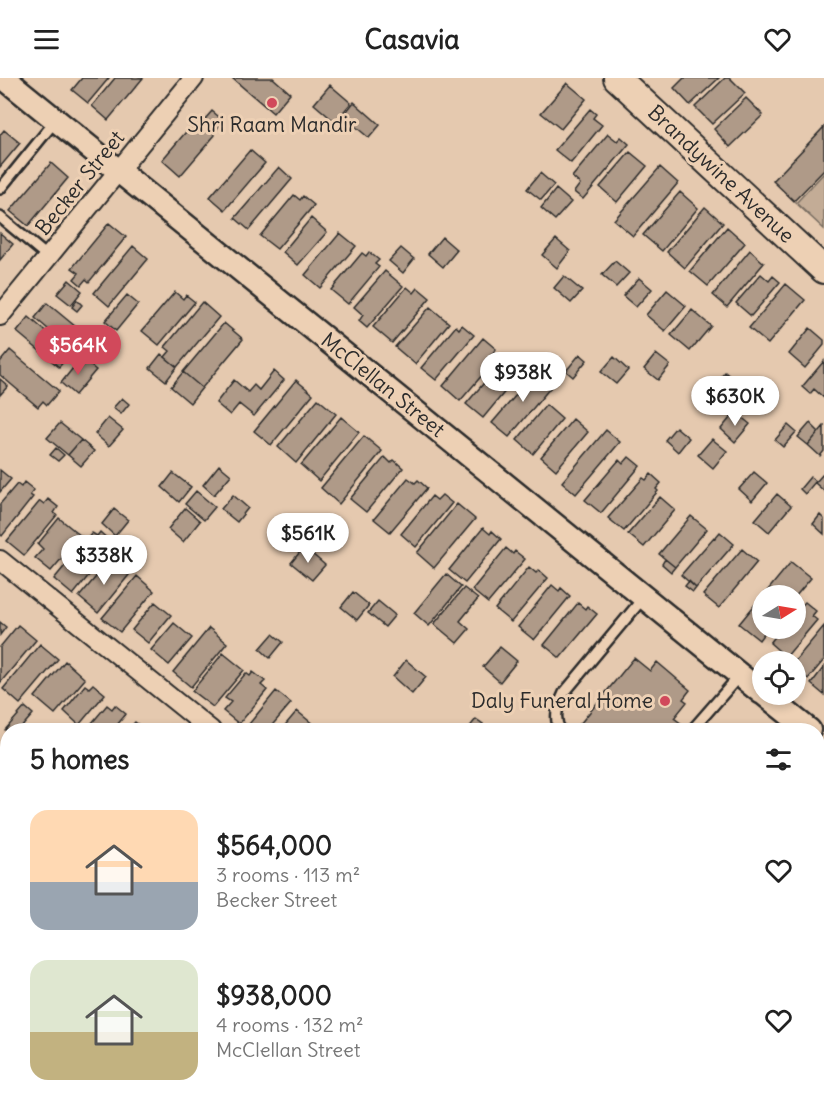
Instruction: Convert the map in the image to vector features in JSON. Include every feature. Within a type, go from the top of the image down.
[{"type":"main road","name":"Brandywine Avenue","points":[[617,78],[824,270]]},
{"type":"street","name":"McClellan Street","points":[[4,78],[752,685]]},
{"type":"street","name":"Becker Street","points":[[0,316],[194,78]]},
{"type":"street","points":[[0,560],[202,723]]},
{"type":"street","name":"McClellan Street","points":[[777,705],[800,723]]},
{"type":"lane","points":[[0,189],[56,120]]},
{"type":"lane","points":[[0,217],[48,257]]},
{"type":"lane","points":[[557,723],[555,718],[564,693],[644,597]]},
{"type":"lane","points":[[698,723],[740,675]]},
{"type":"shaded area","points":[[824,173],[824,229],[796,203]]},
{"type":"building","points":[[82,78],[109,78],[88,103],[72,90]]},
{"type":"building","points":[[115,78],[143,78],[108,120],[92,106]]},
{"type":"building","name":"Shri Raam Mandir","points":[[232,78],[273,78],[290,93],[273,113]]},
{"type":"building","points":[[684,78],[719,78],[690,105],[674,88]]},
{"type":"building","points":[[725,78],[730,78],[745,93],[712,124],[695,107]]},
{"type":"building","points":[[567,83],[586,99],[561,129],[541,113]]},
{"type":"building","points":[[330,85],[351,103],[335,122],[314,104]]},
{"type":"building","points":[[746,98],[763,115],[730,147],[714,129]]},
{"type":"building","points":[[354,102],[380,125],[369,138],[343,116]]},
{"type":"building","points":[[590,109],[596,114],[593,118],[602,125],[571,163],[555,150]]},
{"type":"building","points":[[212,111],[224,121],[217,129],[205,119]]},
{"type":"building","points":[[197,119],[215,135],[180,176],[162,160]]},
{"type":"building","points":[[824,127],[824,170],[794,201],[773,181]]},
{"type":"building","points":[[4,130],[20,143],[0,167],[0,135]]},
{"type":"building","points":[[608,134],[617,141],[621,137],[629,144],[583,199],[574,192],[580,184],[572,177]]},
{"type":"building","points":[[250,150],[265,163],[225,210],[210,197]]},
{"type":"building","points":[[630,152],[647,166],[617,202],[600,187]]},
{"type":"building","points":[[51,163],[68,178],[28,226],[10,211]]},
{"type":"building","points":[[279,167],[292,179],[249,230],[235,218]]},
{"type":"building","points":[[660,167],[678,183],[633,236],[614,220]]},
{"type":"building","points":[[540,173],[554,185],[541,200],[527,189]]},
{"type":"building","points":[[556,189],[571,202],[555,220],[541,208]]},
{"type":"building","points":[[680,192],[698,208],[662,251],[643,235]]},
{"type":"building","points":[[294,195],[300,200],[303,196],[314,205],[277,249],[260,236]]},
{"type":"building","points":[[705,207],[723,223],[685,268],[667,252]]},
{"type":"building","points":[[311,218],[327,232],[298,265],[283,252]]},
{"type":"building","points":[[109,223],[126,237],[89,282],[86,279],[81,285],[74,279],[79,273],[72,268]]},
{"type":"building","points":[[727,227],[745,243],[708,286],[690,271]]},
{"type":"building","points":[[0,233],[13,244],[0,260]]},
{"type":"building","points":[[340,233],[356,246],[320,288],[305,275]]},
{"type":"building","points":[[442,237],[457,250],[443,267],[428,254]]},
{"type":"building","points":[[556,239],[570,251],[557,268],[542,255]]},
{"type":"building","points":[[133,246],[148,259],[109,306],[94,293]]},
{"type":"building","points":[[401,248],[414,259],[403,273],[389,261]]},
{"type":"building","points":[[750,250],[764,263],[727,307],[713,295]]},
{"type":"building","points":[[369,252],[379,260],[375,264],[379,267],[348,304],[331,290],[362,253],[366,256]]},
{"type":"building","points":[[615,261],[629,273],[616,287],[602,275]]},
{"type":"building","points":[[385,271],[403,286],[367,328],[359,321],[363,315],[354,307]]},
{"type":"building","points":[[761,274],[769,281],[773,276],[780,282],[751,316],[736,303]]},
{"type":"building","points":[[564,276],[582,291],[571,303],[554,288]]},
{"type":"building","points":[[639,278],[652,289],[636,307],[623,296]]},
{"type":"building","points":[[69,280],[82,291],[71,305],[57,294]]},
{"type":"building","points":[[786,284],[805,300],[768,344],[749,328]]},
{"type":"building","points":[[407,287],[414,293],[418,288],[430,298],[392,343],[373,327]]},
{"type":"building","points":[[667,290],[686,306],[665,331],[646,315]]},
{"type":"building","points":[[175,292],[183,299],[186,295],[195,302],[159,345],[142,331]]},
{"type":"building","points":[[127,295],[138,304],[116,331],[105,321]]},
{"type":"building","points":[[77,300],[82,305],[77,311],[72,307]]},
{"type":"building","points":[[202,302],[219,317],[177,367],[165,357],[170,351],[165,347]]},
{"type":"building","points":[[47,303],[87,336],[75,352],[35,318]]},
{"type":"building","points":[[430,307],[449,323],[415,364],[395,347]]},
{"type":"building","points":[[692,310],[711,326],[690,351],[671,335]]},
{"type":"building","points":[[29,317],[71,353],[59,367],[17,332]]},
{"type":"building","points":[[224,323],[243,339],[202,388],[183,372]]},
{"type":"building","points":[[462,325],[474,335],[436,380],[421,368],[456,326],[459,329]]},
{"type":"building","points":[[810,328],[824,340],[824,345],[805,368],[789,354]]},
{"type":"building","points":[[483,338],[496,349],[491,355],[496,359],[460,401],[443,386]]},
{"type":"building","points":[[10,350],[59,391],[47,405],[43,401],[38,407],[0,375],[0,362]]},
{"type":"building","points":[[161,354],[177,367],[166,381],[150,368]]},
{"type":"building","points":[[580,354],[587,360],[573,377],[566,371]]},
{"type":"building","points":[[656,354],[670,365],[658,380],[644,369]]},
{"type":"building","points":[[506,357],[522,371],[483,418],[466,404]]},
{"type":"building","points":[[614,357],[628,370],[616,384],[601,372]]},
{"type":"building","points":[[81,358],[96,370],[75,395],[61,383]]},
{"type":"building","points":[[824,361],[824,398],[814,389],[810,394],[802,387]]},
{"type":"building","points":[[274,371],[284,380],[254,416],[239,404],[230,415],[216,403],[234,380],[248,392],[254,385],[259,390]]},
{"type":"building","points":[[542,371],[555,382],[509,437],[492,423],[534,374],[537,377]]},
{"type":"building","points":[[183,372],[202,388],[190,403],[171,387]]},
{"type":"building","points":[[725,372],[740,385],[725,402],[711,389]]},
{"type":"building","points":[[0,379],[8,386],[0,395]]},
{"type":"building","points":[[296,380],[313,394],[271,445],[254,431]]},
{"type":"building","points":[[122,398],[129,404],[121,414],[113,408]]},
{"type":"building","points":[[318,399],[336,414],[296,463],[278,447]]},
{"type":"building","points":[[546,405],[562,419],[533,454],[517,440]]},
{"type":"building","points":[[735,412],[750,424],[735,442],[721,429]]},
{"type":"building","points":[[341,417],[359,432],[319,481],[301,465]]},
{"type":"building","points":[[108,418],[123,430],[109,446],[95,434]]},
{"type":"building","points":[[573,419],[588,432],[556,470],[541,457]]},
{"type":"building","points":[[60,423],[81,440],[68,455],[47,438]]},
{"type":"building","points":[[810,423],[819,432],[808,445],[798,437]]},
{"type":"building","points":[[788,425],[796,432],[783,447],[775,440]]},
{"type":"building","points":[[824,426],[824,451],[820,456],[808,445]]},
{"type":"building","points":[[676,427],[689,438],[678,452],[665,440]]},
{"type":"building","points":[[606,430],[620,442],[576,494],[562,482]]},
{"type":"building","points":[[364,436],[382,451],[339,504],[321,488]]},
{"type":"building","points":[[712,439],[727,451],[713,468],[698,455]]},
{"type":"building","points":[[81,440],[94,451],[81,466],[68,455]]},
{"type":"building","points":[[56,448],[64,455],[58,461],[50,455]]},
{"type":"building","points":[[385,457],[391,463],[394,460],[403,468],[366,512],[350,499]]},
{"type":"building","points":[[629,457],[640,466],[601,513],[585,500],[619,460],[623,464]]},
{"type":"building","points":[[219,465],[231,475],[214,495],[203,485]]},
{"type":"building","points":[[0,470],[11,479],[0,492]]},
{"type":"building","points":[[754,472],[767,483],[752,501],[739,489]]},
{"type":"building","points":[[173,473],[191,487],[179,502],[162,487]]},
{"type":"building","points":[[824,473],[824,491],[815,483]]},
{"type":"building","points":[[651,474],[661,483],[656,489],[658,491],[624,531],[608,518],[643,478],[646,480]]},
{"type":"building","points":[[810,477],[816,481],[805,494],[800,489]]},
{"type":"building","points":[[408,478],[415,483],[418,480],[427,488],[390,532],[374,519]]},
{"type":"building","points":[[24,482],[34,490],[30,495],[33,497],[2,536],[0,534],[0,504],[17,484],[21,487]]},
{"type":"building","points":[[196,491],[215,507],[204,520],[185,504]]},
{"type":"building","points":[[777,494],[791,506],[769,532],[755,520]]},
{"type":"building","points":[[233,495],[248,508],[237,522],[221,509]]},
{"type":"building","points":[[442,495],[452,503],[416,547],[401,534],[432,496],[437,500]]},
{"type":"building","points":[[660,497],[675,510],[644,547],[628,534]]},
{"type":"building","points":[[48,499],[58,507],[54,513],[57,515],[24,555],[7,541],[40,501],[44,504]]},
{"type":"building","points":[[457,504],[475,519],[434,568],[417,553]]},
{"type":"building","points":[[185,508],[200,521],[183,542],[168,529]]},
{"type":"building","points":[[114,509],[128,520],[115,536],[102,524]]},
{"type":"building","points":[[820,515],[824,519],[824,534],[813,524]]},
{"type":"building","points":[[691,516],[707,529],[675,567],[659,554]]},
{"type":"building","points":[[59,518],[81,536],[51,571],[35,558],[43,549],[38,544]]},
{"type":"building","points":[[483,528],[490,534],[492,531],[501,539],[465,583],[449,570]]},
{"type":"building","points":[[100,532],[110,541],[107,545],[111,548],[73,595],[54,579],[92,533],[97,536]]},
{"type":"building","points":[[720,532],[734,544],[696,588],[681,575]]},
{"type":"building","points":[[304,547],[325,565],[312,580],[291,563]]},
{"type":"building","points":[[506,548],[513,554],[515,551],[525,559],[488,603],[472,590]]},
{"type":"building","points":[[742,549],[757,562],[719,608],[703,595]]},
{"type":"building","points":[[111,559],[129,575],[98,613],[79,597]]},
{"type":"building","points":[[665,559],[675,567],[671,572],[662,564]]},
{"type":"building","points":[[791,562],[811,578],[805,585],[772,585]]},
{"type":"building","points":[[529,567],[536,573],[539,570],[548,578],[511,622],[495,609]]},
{"type":"building","points":[[446,574],[461,587],[429,626],[414,613]]},
{"type":"building","points":[[137,576],[154,591],[120,632],[102,618]]},
{"type":"building","points":[[689,581],[696,588],[693,592],[685,586]]},
{"type":"building","points":[[552,585],[559,591],[561,588],[570,596],[534,640],[518,627]]},
{"type":"building","points":[[464,588],[478,599],[460,621],[469,629],[457,643],[434,624]]},
{"type":"building","points":[[353,592],[369,605],[357,620],[341,607]]},
{"type":"building","points":[[378,601],[395,615],[385,627],[368,613]]},
{"type":"building","points":[[155,602],[171,615],[148,643],[132,630]]},
{"type":"building","points":[[578,603],[585,609],[587,606],[597,614],[560,658],[544,645]]},
{"type":"building","points":[[806,603],[816,611],[812,616],[817,620],[806,633]]},
{"type":"building","points":[[752,608],[752,634],[739,624]]},
{"type":"building","points":[[0,622],[6,627],[0,635]]},
{"type":"building","points":[[174,623],[192,638],[169,665],[151,650]]},
{"type":"building","points":[[18,625],[36,640],[0,683],[0,647]]},
{"type":"building","points":[[824,626],[824,660],[808,679],[806,677],[806,651],[803,651]]},
{"type":"building","points":[[209,628],[227,643],[191,687],[173,672]]},
{"type":"building","points":[[273,634],[283,642],[270,658],[260,649]]},
{"type":"building","points":[[773,639],[801,639],[791,651],[779,651],[770,643]]},
{"type":"building","points":[[40,644],[58,659],[20,704],[3,689]]},
{"type":"building","points":[[500,647],[517,661],[500,682],[483,667]]},
{"type":"building","points":[[223,653],[244,670],[213,707],[192,691]]},
{"type":"building","points":[[634,658],[650,671],[657,662],[690,690],[683,699],[687,702],[674,718],[681,723],[581,723]]},
{"type":"building","points":[[406,660],[426,677],[412,694],[393,677]]},
{"type":"building","points":[[65,661],[85,679],[55,714],[35,697]]},
{"type":"building","points":[[824,667],[824,695],[811,684]]},
{"type":"building","points":[[253,672],[265,681],[261,685],[267,690],[238,723],[223,711],[231,702],[225,698],[246,673],[250,676]]},
{"type":"building","points":[[93,684],[105,694],[81,723],[77,723],[64,711],[85,685],[89,688]]},
{"type":"building","points":[[276,691],[291,703],[274,723],[250,723]]},
{"type":"building","points":[[107,705],[112,709],[115,705],[126,714],[119,723],[92,723]]},
{"type":"building","points":[[25,707],[33,714],[25,723],[11,723]]},
{"type":"building","points":[[297,711],[312,723],[287,723]]},
{"type":"place","name":"Shri Raam Mandir","points":[[272,103]]},
{"type":"place","name":"Daly Funeral Home","points":[[665,701]]}]
